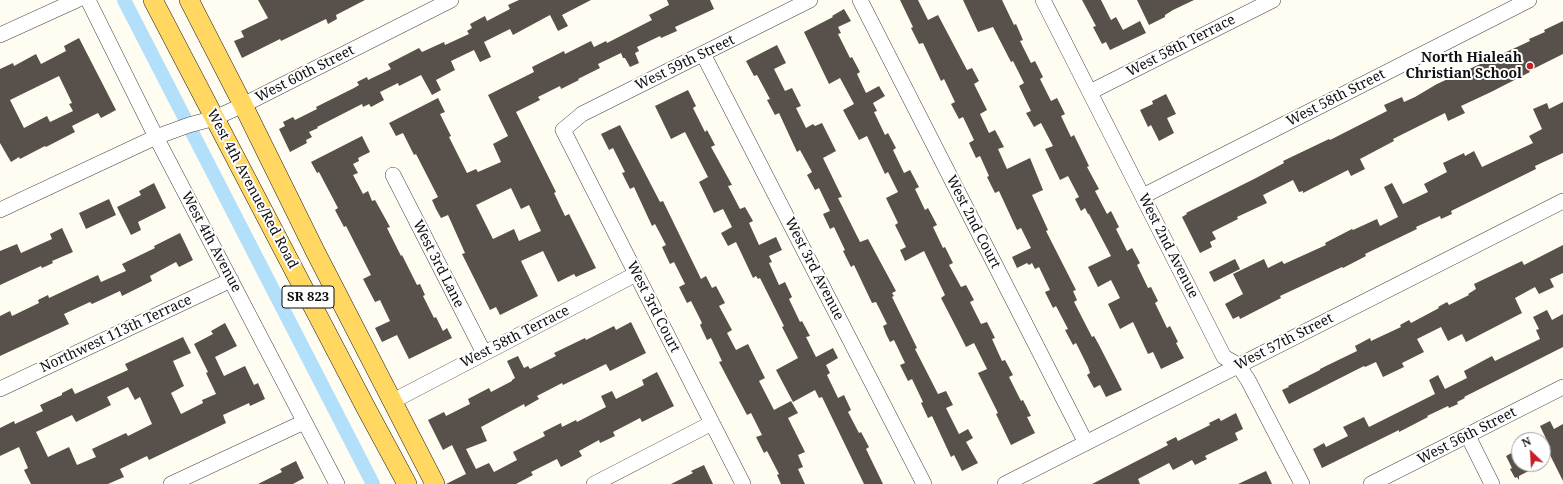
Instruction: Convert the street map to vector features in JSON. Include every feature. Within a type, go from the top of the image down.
[{"type":"main road","name":"West 4th Avenue/Red Road","points":[[153,0],[407,484]]},
{"type":"main road","name":"West 4th Avenue/Red Road","points":[[189,0],[282,185],[436,484]]},
{"type":"main road","points":[[326,332],[341,341],[376,394],[381,398],[393,400]]},
{"type":"street","points":[[0,36],[77,0]]},
{"type":"street","name":"West 4th Avenue","points":[[88,0],[156,137],[337,484]]},
{"type":"street","name":"West 60th Street","points":[[0,210],[156,137],[189,125],[215,118],[243,105],[451,0]]},
{"type":"street","name":"West 59th Street","points":[[563,130],[582,114],[810,0]]},
{"type":"street","name":"West 2nd Court","points":[[860,0],[1086,443]]},
{"type":"street","name":"West 2nd Avenue","points":[[1043,0],[1224,357],[1238,365],[1248,380],[1302,484]]},
{"type":"street","name":"West 58th Terrace","points":[[1090,92],[1273,0]]},
{"type":"street","name":"West 58th Street","points":[[1143,196],[1529,0]]},
{"type":"street","name":"West 3rd Avenue","points":[[703,54],[924,484]]},
{"type":"street","name":"West 3rd Court","points":[[563,130],[743,484]]},
{"type":"street","name":"West 3rd Lane","points":[[393,175],[484,353]]},
{"type":"street","name":"West 57th Street","points":[[1005,484],[1563,201]]},
{"type":"street","name":"West 58th Terrace","points":[[393,400],[636,274]]},
{"type":"street","name":"Northwest 113th Terrace","points":[[0,389],[231,280]]},
{"type":"street","name":"West 56th Street","points":[[1371,484],[1563,387]]},
{"type":"street","points":[[171,484],[304,422]]},
{"type":"street","points":[[594,484],[712,423]]},
{"type":"street","points":[[1468,436],[1492,484]]},
{"type":"building","points":[[258,0],[365,0],[336,15],[337,19],[328,24],[326,19],[281,41],[280,39],[242,58],[234,41],[244,37],[241,31],[268,18]]},
{"type":"building","points":[[519,0],[591,0],[562,15],[568,26],[558,31],[550,15],[513,35],[510,29],[484,42],[491,57],[480,62],[474,50],[451,61],[455,70],[436,80],[441,90],[432,95],[421,75],[399,86],[398,83],[380,92],[384,100],[371,107],[369,104],[363,107],[362,104],[317,127],[318,128],[309,132],[312,137],[306,140],[307,143],[290,152],[279,129],[285,126],[283,122],[293,117],[295,120],[317,109],[316,107],[359,85],[357,82],[367,77],[368,80],[391,69],[388,64],[419,48],[422,52],[444,42],[445,45],[469,34],[467,31],[472,28],[470,24],[485,16],[487,21],[510,9],[508,5]]},
{"type":"building","points":[[667,0],[710,0],[714,9],[675,27],[677,31],[661,38],[660,36],[637,47],[639,51],[635,53],[639,63],[630,67],[621,53],[598,64],[600,68],[578,79],[579,80],[561,89],[560,86],[538,97],[540,100],[516,112],[556,192],[554,193],[565,216],[569,214],[596,268],[576,277],[574,274],[558,282],[543,251],[521,261],[538,296],[500,315],[496,307],[490,310],[462,254],[465,253],[448,215],[441,218],[436,209],[432,200],[438,197],[416,154],[414,155],[403,133],[396,136],[389,123],[438,98],[445,112],[440,114],[451,136],[449,137],[467,173],[476,169],[478,172],[501,162],[493,144],[508,136],[488,95],[534,72],[532,67],[564,51],[565,54],[591,41],[594,47],[606,41],[607,43],[652,20],[649,15],[669,5]],"holes":[[[511,188],[521,209],[529,205],[541,231],[519,241],[514,229],[493,239],[476,205]]]},
{"type":"building","points":[[900,0],[918,0],[928,20],[938,15],[967,70],[972,68],[979,81],[974,84],[987,110],[980,114],[989,133],[995,130],[1004,147],[998,149],[1007,169],[1030,158],[1043,190],[1032,195],[1048,230],[1046,231],[1076,290],[1073,291],[1077,300],[1074,302],[1092,337],[1094,336],[1099,345],[1122,390],[1106,397],[1100,385],[1094,388],[1087,375],[1090,373],[1088,367],[1076,343],[1073,345],[1065,330],[1068,329],[1056,306],[1053,308],[1045,292],[1050,290],[1039,267],[1035,269],[1032,263],[1029,265],[1027,263],[1017,268],[1012,257],[1031,248],[1021,228],[1017,230],[999,191],[995,193],[987,177],[989,176],[980,156],[976,158],[969,143],[974,140],[963,117],[959,119],[951,104],[955,102],[944,79],[941,81],[923,43],[919,44],[911,28],[913,27]]},
{"type":"building","points":[[963,0],[1002,0],[1014,25],[1016,24],[1023,40],[1020,41],[1031,63],[1035,61],[1043,77],[1040,79],[1051,101],[1057,98],[1065,114],[1061,116],[1071,137],[1074,135],[1089,166],[1087,167],[1099,189],[1095,191],[1107,214],[1111,211],[1119,227],[1116,229],[1127,251],[1132,248],[1140,263],[1137,265],[1148,288],[1151,287],[1158,301],[1155,303],[1167,328],[1170,326],[1178,342],[1176,343],[1184,358],[1161,369],[1153,352],[1148,354],[1133,322],[1120,329],[1108,304],[1120,298],[1111,280],[1098,287],[1088,267],[1111,256],[1085,208],[1081,211],[1075,199],[1079,197],[1068,176],[1060,180],[1045,149],[1053,146],[1041,123],[1034,127],[1026,113],[1031,111],[1019,86],[1024,83],[1013,61],[1011,62],[993,27],[978,32]]},
{"type":"building","points":[[1082,0],[1101,0],[1111,20],[1116,17],[1123,30],[1140,21],[1146,33],[1110,50],[1106,42],[1102,44],[1093,27],[1096,26]]},
{"type":"building","points":[[1137,0],[1194,0],[1173,10],[1165,15],[1165,17],[1149,25]]},
{"type":"building","points":[[844,9],[851,21],[838,27],[841,33],[838,34],[850,58],[852,57],[860,72],[857,74],[866,93],[879,86],[885,96],[873,103],[877,111],[874,112],[885,135],[888,133],[896,148],[893,150],[904,173],[910,170],[919,187],[915,189],[925,210],[928,208],[937,225],[933,227],[943,248],[945,247],[953,263],[949,265],[961,287],[966,285],[974,300],[970,302],[981,324],[987,322],[995,338],[992,339],[1002,361],[1005,360],[1013,375],[1009,377],[1021,401],[1023,400],[1031,416],[1027,417],[1035,433],[1011,445],[996,414],[998,413],[978,373],[987,369],[974,343],[966,347],[941,298],[945,295],[924,251],[905,261],[900,250],[906,247],[895,225],[898,223],[886,198],[898,192],[888,172],[885,174],[867,136],[859,140],[843,110],[854,104],[840,78],[829,84],[804,32],[833,17],[832,16]]},
{"type":"building","points":[[1563,21],[1563,54],[1461,106],[1465,113],[1448,121],[1445,113],[1393,139],[1394,141],[1360,159],[1365,169],[1351,176],[1348,170],[1303,193],[1303,191],[1299,192],[1293,180],[1263,195],[1267,203],[1237,217],[1238,219],[1212,232],[1216,239],[1210,242],[1212,247],[1200,253],[1182,217],[1187,214],[1186,213],[1284,163],[1283,161],[1329,139],[1330,140],[1387,111],[1384,105],[1402,97],[1404,102],[1415,97],[1437,84],[1530,41],[1529,39],[1545,32],[1544,30]]},
{"type":"building","points":[[79,38],[116,110],[101,118],[98,113],[72,126],[75,132],[46,147],[45,146],[20,159],[19,157],[11,162],[0,143],[0,69],[13,63],[14,66],[36,54],[41,64],[66,51],[64,46]],"holes":[[[59,76],[72,103],[69,104],[73,111],[50,122],[47,116],[24,128],[10,100]]]},
{"type":"building","points":[[777,45],[786,63],[774,69],[785,91],[792,88],[801,106],[796,108],[806,128],[813,124],[815,126],[822,123],[836,151],[823,158],[842,197],[838,198],[860,242],[868,239],[896,291],[892,293],[894,296],[892,297],[917,348],[915,349],[938,394],[946,391],[953,405],[946,408],[959,434],[968,429],[973,438],[966,442],[978,463],[962,471],[954,455],[951,457],[932,416],[928,418],[921,403],[923,402],[912,379],[908,381],[900,365],[905,363],[894,340],[890,342],[886,334],[883,326],[887,324],[876,302],[872,303],[854,265],[851,267],[834,227],[830,229],[823,214],[830,211],[819,188],[815,190],[807,175],[812,172],[800,150],[797,152],[779,113],[775,115],[767,100],[770,99],[757,75],[754,76],[746,61]]},
{"type":"building","points":[[688,90],[696,106],[693,108],[705,132],[707,130],[715,145],[711,147],[732,185],[728,186],[740,209],[745,207],[753,221],[749,223],[759,245],[776,237],[782,250],[769,256],[772,262],[769,263],[779,285],[785,282],[792,297],[789,299],[800,322],[802,321],[810,336],[806,337],[816,357],[833,348],[838,358],[826,365],[830,373],[827,375],[838,398],[844,395],[851,410],[848,412],[859,433],[861,432],[869,447],[866,449],[883,484],[864,484],[822,397],[819,398],[815,390],[793,402],[776,370],[798,358],[782,327],[784,326],[760,278],[758,279],[756,276],[753,278],[736,242],[728,246],[721,233],[732,227],[723,209],[714,213],[699,182],[708,177],[685,132],[671,139],[655,106]]},
{"type":"building","points":[[1166,94],[1176,114],[1167,118],[1174,133],[1159,141],[1151,125],[1148,127],[1140,110],[1153,104],[1152,101]]},
{"type":"building","points":[[1563,102],[1563,153],[1535,166],[1536,169],[1451,211],[1452,214],[1441,219],[1440,216],[1416,227],[1417,229],[1365,254],[1366,256],[1343,268],[1342,267],[1280,296],[1281,298],[1240,319],[1239,316],[1233,319],[1225,304],[1243,294],[1233,274],[1264,259],[1268,268],[1282,261],[1284,264],[1326,245],[1325,243],[1352,229],[1353,230],[1377,219],[1380,226],[1398,217],[1384,187],[1392,183],[1403,204],[1428,192],[1424,184],[1447,172],[1443,163],[1464,153],[1465,156],[1474,151],[1482,167],[1533,143],[1529,136],[1542,129],[1533,109],[1547,103],[1549,109]]},
{"type":"building","points":[[620,125],[660,202],[663,201],[701,279],[706,276],[712,288],[716,286],[725,303],[719,306],[732,330],[727,333],[736,350],[748,344],[765,378],[759,381],[774,410],[791,401],[798,413],[788,418],[805,452],[798,455],[803,467],[798,469],[805,484],[781,484],[777,475],[779,474],[767,451],[764,453],[756,437],[762,435],[751,413],[747,415],[719,362],[722,361],[711,338],[707,340],[700,325],[702,323],[691,301],[687,303],[679,287],[685,284],[674,262],[670,264],[662,247],[666,245],[655,224],[652,226],[634,187],[630,189],[622,173],[625,172],[613,148],[609,150],[601,134]]},
{"type":"building","points":[[362,136],[370,152],[358,158],[359,161],[353,164],[358,173],[353,175],[363,194],[368,191],[372,201],[375,200],[390,227],[387,228],[401,256],[402,255],[417,285],[420,284],[425,295],[423,296],[434,318],[436,317],[443,331],[447,328],[452,338],[409,359],[397,335],[382,342],[375,328],[390,321],[380,300],[375,302],[363,279],[371,275],[346,226],[344,227],[335,210],[338,208],[319,172],[317,173],[311,162]]},
{"type":"building","points":[[154,183],[166,208],[138,222],[141,230],[131,235],[117,207],[141,195],[139,191]]},
{"type":"building","points":[[109,199],[116,215],[86,229],[79,213]]},
{"type":"building","points":[[62,228],[73,252],[52,261],[53,263],[42,268],[41,266],[0,285],[0,251],[17,244],[21,253],[52,239],[50,234]]},
{"type":"building","points":[[180,233],[193,260],[179,267],[176,262],[150,276],[152,281],[122,296],[120,291],[92,304],[90,302],[64,314],[69,324],[0,356],[0,316],[10,311],[12,316],[39,303],[38,300],[48,295],[49,298],[98,275],[101,282],[126,271],[122,264],[155,248],[154,246]]},
{"type":"building","points":[[1563,245],[1563,273],[1550,279],[1554,287],[1539,294],[1535,287],[1515,298],[1522,313],[1466,342],[1462,334],[1448,341],[1441,327],[1417,339],[1424,352],[1402,363],[1404,367],[1383,377],[1376,362],[1365,367],[1364,366],[1289,404],[1282,390],[1357,351],[1355,346],[1370,338],[1371,341],[1401,327],[1400,325],[1409,320],[1411,323],[1447,302],[1449,305],[1469,295],[1468,294],[1476,289],[1474,284],[1522,261],[1524,265]]},
{"type":"building","points":[[1235,259],[1240,269],[1214,282],[1209,272]]},
{"type":"building","points":[[1547,310],[1552,320],[1563,314],[1563,347],[1464,397],[1465,398],[1457,402],[1458,404],[1449,408],[1448,406],[1399,432],[1399,430],[1322,468],[1313,449],[1324,443],[1326,447],[1348,436],[1343,427],[1364,417],[1369,427],[1435,394],[1429,380],[1438,375],[1445,389],[1467,378],[1464,371],[1492,356],[1495,361],[1540,339],[1536,330],[1539,329],[1533,317]]},
{"type":"building","points":[[631,322],[646,353],[610,371],[606,364],[563,385],[562,383],[537,396],[539,399],[525,407],[524,404],[481,427],[487,441],[466,449],[476,469],[489,463],[494,472],[517,460],[513,452],[545,436],[543,432],[561,423],[562,427],[576,420],[577,422],[606,407],[601,396],[612,391],[616,399],[644,385],[642,380],[657,372],[674,406],[642,422],[640,418],[613,432],[615,436],[600,443],[599,440],[579,451],[582,456],[561,467],[557,459],[531,472],[533,475],[516,484],[446,484],[466,474],[452,445],[443,450],[428,420],[444,412],[446,416],[470,404],[468,399],[489,388],[491,392],[512,381],[515,378],[507,361],[518,356],[524,368],[528,366],[530,369],[556,356],[554,353],[585,338],[586,340],[614,326],[616,330]]},
{"type":"building","points":[[225,323],[237,346],[215,357],[224,376],[245,366],[254,385],[258,383],[265,399],[250,406],[249,403],[223,415],[226,423],[149,460],[147,456],[120,469],[124,477],[108,484],[31,484],[24,470],[28,468],[19,447],[0,456],[0,428],[14,421],[15,424],[43,411],[40,405],[62,395],[62,393],[72,388],[75,394],[128,370],[125,364],[183,337],[191,353],[173,361],[184,386],[171,393],[181,414],[203,403],[202,400],[216,394],[206,373],[208,372],[194,344],[213,334],[211,331]],"holes":[[[128,387],[135,400],[140,397],[152,424],[128,436],[126,433],[92,449],[96,457],[77,465],[69,447],[48,457],[36,432],[72,415],[76,422],[111,405],[107,397]]]},
{"type":"building","points":[[1236,413],[1243,429],[1235,433],[1238,440],[1205,456],[1207,459],[1195,465],[1192,460],[1173,470],[1169,463],[1138,479],[1140,484],[1092,484],[1168,445],[1166,442],[1176,437],[1178,441],[1210,425],[1209,423],[1219,418],[1221,421]]},
{"type":"building","points":[[1550,421],[1554,429],[1563,424],[1563,481],[1551,457],[1551,432],[1543,432],[1540,426]]},
{"type":"building","points":[[1511,453],[1511,466],[1506,456]]},
{"type":"building","points":[[296,461],[304,478],[293,484],[258,484],[282,472],[280,469]]},
{"type":"building","points":[[704,465],[713,484],[671,484],[693,473],[691,471]]},
{"type":"building","points":[[1266,471],[1272,484],[1238,484]]},
{"type":"building","points":[[1512,472],[1527,472],[1519,476],[1519,480],[1517,477],[1515,478]]},
{"type":"waterway","points":[[124,0],[373,484]]},
{"type":"place","name":"North Hialeah Christian School","points":[[1530,66]]}]
